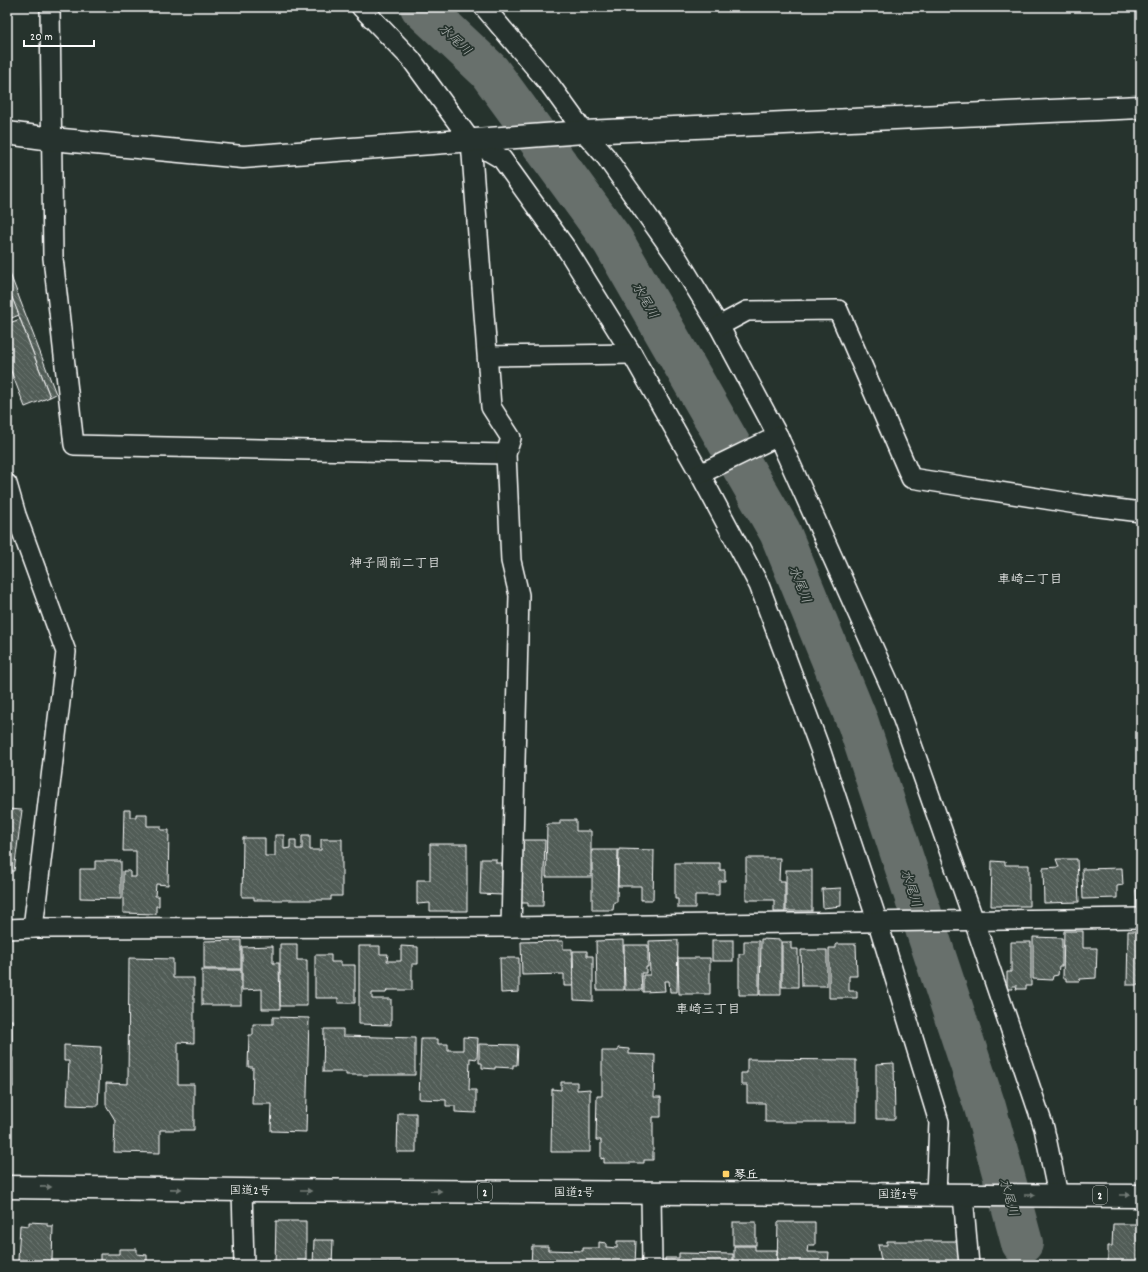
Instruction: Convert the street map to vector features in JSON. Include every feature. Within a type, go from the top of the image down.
[{"type":"main road","points":[[7,133],[52,139],[243,157],[584,132],[1141,107]]},
{"type":"main road","name":"国道2号","points":[[7,1187],[1141,1196]]},
{"type":"street","points":[[50,7],[53,258],[74,444],[506,454]]},
{"type":"street","points":[[361,7],[411,59],[471,141],[502,159],[568,251],[632,354],[700,474],[759,585],[820,749],[878,923],[939,1122],[936,1194]]},
{"type":"street","points":[[484,7],[550,85],[584,132],[606,157],[678,259],[719,326],[778,436],[894,694],[974,921],[1044,1128],[1058,1195]]},
{"type":"street","points":[[471,141],[491,407],[511,438],[506,454],[511,561],[519,595],[511,927]]},
{"type":"street","points":[[719,326],[747,311],[838,310],[911,478],[1083,505],[1141,512]]},
{"type":"street","points":[[488,356],[632,354]]},
{"type":"street","points":[[700,474],[778,436]]},
{"type":"street","points":[[7,484],[16,514],[66,652],[33,928]]},
{"type":"street","points":[[7,929],[511,927],[878,923],[1141,918]]},
{"type":"street","points":[[242,1190],[244,1265]]},
{"type":"street","points":[[651,1193],[652,1265]]},
{"type":"street","points":[[963,1195],[969,1265]]},
{"type":"building","points":[[7,266],[56,394],[50,397],[7,285]]},
{"type":"building","points":[[7,285],[19,315],[7,320]]},
{"type":"building","points":[[20,319],[50,397],[25,407],[7,361],[7,324]]},
{"type":"building","points":[[7,809],[22,810],[14,871],[7,871]]},
{"type":"building","points":[[124,810],[130,810],[130,817],[136,817],[136,814],[147,814],[147,826],[161,826],[161,830],[169,830],[168,885],[156,884],[155,896],[159,896],[159,906],[156,906],[156,914],[123,913],[123,871],[130,871],[130,877],[136,877],[136,851],[123,851]]},
{"type":"building","points":[[560,820],[576,820],[576,831],[591,831],[591,877],[546,877],[547,824],[560,824]]},
{"type":"building","points":[[275,835],[284,835],[284,849],[290,848],[290,840],[296,840],[296,849],[302,849],[302,835],[310,835],[310,850],[321,850],[321,839],[342,839],[342,896],[331,896],[331,900],[254,900],[254,897],[242,897],[243,838],[265,838],[265,856],[275,856]]},
{"type":"building","points":[[522,840],[545,840],[543,906],[528,906],[528,903],[521,903]]},
{"type":"building","points":[[430,844],[467,844],[467,911],[430,911],[430,903],[417,904],[417,880],[430,880]]},
{"type":"building","points":[[619,849],[654,850],[653,900],[641,900],[641,886],[618,886]]},
{"type":"building","points":[[592,850],[618,850],[617,902],[614,902],[613,910],[592,910]]},
{"type":"building","points":[[746,858],[780,858],[779,881],[785,881],[785,912],[774,912],[774,900],[746,900]]},
{"type":"building","points":[[481,859],[496,859],[496,863],[502,863],[502,895],[480,894]]},
{"type":"building","points":[[1056,859],[1077,859],[1079,902],[1044,903],[1043,868],[1059,867]]},
{"type":"building","points":[[95,861],[121,861],[121,899],[80,898],[80,869],[95,869]]},
{"type":"building","points":[[992,861],[1005,862],[1005,865],[1029,865],[1029,906],[991,906]]},
{"type":"building","points":[[675,863],[720,863],[720,870],[725,870],[725,881],[719,881],[719,895],[695,895],[695,908],[678,908],[678,899],[675,899]]},
{"type":"building","points":[[1122,868],[1123,885],[1117,886],[1117,898],[1083,899],[1082,869]]},
{"type":"building","points":[[786,870],[812,870],[812,911],[786,911]]},
{"type":"building","points":[[841,888],[841,906],[823,908],[822,889]]},
{"type":"building","points":[[1141,889],[1141,906],[1137,907],[1136,890]]},
{"type":"building","points":[[1064,931],[1083,931],[1083,948],[1097,948],[1096,978],[1080,979],[1079,981],[1066,981],[1066,978],[1063,978]]},
{"type":"building","points":[[1128,931],[1141,931],[1141,985],[1127,985]]},
{"type":"building","points":[[1033,937],[1062,938],[1062,966],[1059,966],[1058,975],[1053,976],[1052,980],[1033,979]]},
{"type":"building","points":[[761,939],[781,940],[781,995],[760,995]]},
{"type":"building","points":[[241,940],[241,969],[204,969],[204,941]]},
{"type":"building","points":[[623,940],[624,990],[597,990],[596,941]]},
{"type":"building","points":[[678,940],[677,992],[670,992],[669,981],[664,981],[665,991],[643,992],[643,975],[650,975],[649,941]]},
{"type":"building","points":[[712,940],[733,940],[733,961],[712,961]]},
{"type":"building","points":[[563,941],[563,949],[572,949],[573,986],[564,986],[564,974],[522,975],[521,942]]},
{"type":"building","points":[[744,941],[759,941],[759,995],[739,995],[739,954],[744,954]]},
{"type":"building","points":[[782,942],[791,942],[791,949],[798,949],[798,987],[782,987]]},
{"type":"building","points":[[1011,942],[1031,942],[1031,986],[1026,986],[1026,989],[1016,989],[1017,986],[1012,986],[1013,989],[1007,989],[1007,972],[1011,972]]},
{"type":"building","points":[[280,944],[297,944],[297,960],[307,960],[307,1006],[280,1006]]},
{"type":"building","points":[[836,944],[856,944],[857,976],[849,976],[849,991],[857,991],[857,998],[829,998],[829,948],[836,948]]},
{"type":"building","points":[[624,945],[648,945],[648,967],[646,967],[646,973],[641,973],[642,990],[625,990]]},
{"type":"building","points":[[273,946],[273,963],[279,963],[280,1009],[262,1009],[262,989],[242,990],[242,947]]},
{"type":"building","points":[[359,946],[380,946],[380,954],[388,954],[387,961],[401,961],[401,946],[418,947],[418,964],[412,964],[412,990],[387,990],[386,993],[372,993],[372,999],[391,999],[391,1025],[359,1024]]},
{"type":"building","points":[[801,950],[827,950],[827,986],[802,986]]},
{"type":"building","points":[[573,951],[587,951],[587,956],[593,956],[593,1001],[574,1000]]},
{"type":"building","points":[[315,955],[331,955],[331,962],[341,962],[341,965],[355,965],[355,1003],[338,1003],[338,998],[315,998]]},
{"type":"building","points":[[7,957],[10,957],[11,978],[7,978]]},
{"type":"building","points":[[129,958],[173,959],[173,978],[194,978],[194,1043],[178,1042],[178,1084],[194,1084],[194,1130],[160,1130],[160,1153],[114,1152],[115,1120],[106,1105],[106,1083],[128,1084]]},
{"type":"building","points":[[500,958],[519,958],[519,992],[501,993]]},
{"type":"building","points":[[678,958],[710,958],[710,994],[679,994]]},
{"type":"building","points":[[202,970],[241,970],[241,1005],[202,1005]]},
{"type":"building","points":[[7,978],[9,1013],[7,1013]]},
{"type":"building","points":[[273,1017],[309,1018],[306,1132],[271,1131],[272,1104],[252,1104],[253,1067],[248,1067],[249,1035],[253,1035],[253,1024],[273,1024]]},
{"type":"building","points":[[7,1020],[12,1020],[12,1051],[7,1051]]},
{"type":"building","points":[[324,1029],[343,1029],[343,1036],[415,1038],[415,1075],[346,1075],[346,1072],[323,1072]]},
{"type":"building","points":[[463,1037],[478,1038],[477,1059],[470,1058],[469,1090],[476,1090],[476,1113],[455,1112],[455,1106],[446,1106],[446,1100],[419,1099],[421,1039],[438,1039],[438,1044],[448,1044],[448,1050],[463,1050]]},
{"type":"building","points":[[479,1044],[518,1045],[517,1065],[513,1065],[513,1068],[482,1068],[482,1063],[479,1063]]},
{"type":"building","points":[[64,1045],[101,1047],[98,1106],[67,1105],[69,1061],[64,1061]]},
{"type":"building","points":[[618,1048],[629,1049],[629,1054],[655,1055],[654,1097],[661,1097],[661,1117],[653,1117],[653,1160],[644,1160],[644,1163],[604,1163],[604,1158],[601,1159],[601,1140],[596,1140],[597,1096],[602,1096],[602,1051],[618,1051]]},
{"type":"building","points":[[7,1058],[13,1058],[13,1087],[7,1087]]},
{"type":"building","points":[[747,1059],[856,1060],[856,1122],[765,1122],[765,1103],[747,1103],[747,1085],[741,1085],[741,1073],[747,1073]]},
{"type":"building","points":[[894,1063],[895,1119],[876,1119],[876,1064]]},
{"type":"building","points":[[561,1082],[577,1082],[577,1090],[590,1089],[590,1152],[551,1152],[552,1089],[561,1090]]},
{"type":"building","points":[[398,1113],[416,1113],[416,1152],[397,1152]]},
{"type":"building","points":[[276,1221],[306,1221],[306,1265],[275,1265]]},
{"type":"building","points":[[29,1222],[47,1223],[47,1226],[53,1226],[52,1261],[18,1260],[20,1225],[29,1226]]},
{"type":"building","points":[[733,1222],[756,1222],[756,1245],[733,1245]]},
{"type":"building","points":[[778,1222],[815,1222],[815,1245],[808,1245],[807,1252],[829,1252],[828,1265],[777,1265]]},
{"type":"building","points":[[1113,1224],[1141,1224],[1141,1265],[1108,1265],[1108,1246],[1112,1246]]},
{"type":"building","points":[[314,1240],[333,1240],[332,1265],[313,1265]]},
{"type":"building","points":[[617,1241],[636,1241],[635,1265],[531,1265],[532,1246],[548,1246],[548,1250],[583,1251],[583,1248],[599,1248],[599,1242],[606,1243],[606,1247],[617,1248]]},
{"type":"building","points":[[887,1241],[959,1241],[959,1265],[882,1265],[878,1245],[887,1245]]},
{"type":"building","points":[[734,1246],[755,1246],[755,1250],[777,1250],[776,1265],[734,1265]]},
{"type":"building","points":[[119,1249],[137,1249],[137,1254],[147,1255],[147,1265],[100,1265],[100,1254],[119,1254]]},
{"type":"building","points":[[679,1253],[733,1254],[733,1265],[665,1265],[665,1258],[679,1258]]},
{"type":"building","points":[[333,1262],[412,1262],[412,1265],[333,1265]]},
{"type":"waterway","name":"水尾川","points":[[421,7],[489,71],[613,241],[780,532],[858,723],[985,1107],[1022,1243]]},
{"type":"place","name":"琴丘","points":[[726,1174]]},
{"type":"district","name":"神子岡前二丁目","points":[[395,562]]},
{"type":"district","name":"車崎二丁目","points":[[1030,578]]},
{"type":"district","name":"車崎三丁目","points":[[708,1008]]}]
